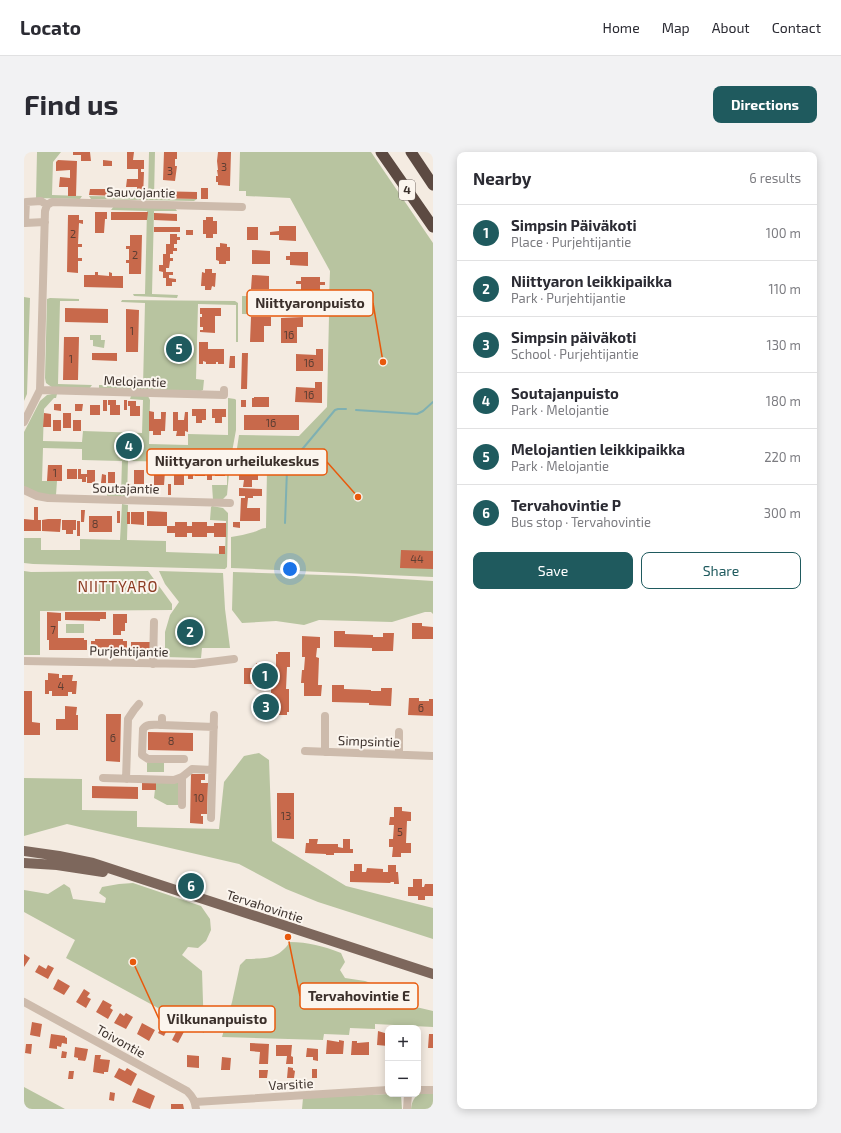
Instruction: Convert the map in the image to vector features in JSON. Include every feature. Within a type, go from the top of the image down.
[{"type":"highway","name":"4","points":[[381,152],[433,228]]},
{"type":"highway","name":"4","points":[[411,152],[433,185]]},
{"type":"main road","name":"Tervahovintie","points":[[24,851],[93,863],[128,876],[433,974]]},
{"type":"main road","name":"Tervahovintie","points":[[24,863],[57,865],[128,876]]},
{"type":"main road","name":"Tervahovintie","points":[[394,961],[433,969]]},
{"type":"street","name":"Sauvojantie","points":[[45,222],[25,223],[26,202],[41,201],[46,208],[52,202],[242,207]]},
{"type":"street","points":[[24,422],[40,390],[46,208]]},
{"type":"street","name":"Melojantie","points":[[40,390],[212,395],[224,395],[224,390]]},
{"type":"street","name":"Soutajantie","points":[[24,490],[31,494],[48,498],[230,503]]},
{"type":"street","points":[[153,664],[154,622]]},
{"type":"street","name":"Purjehtijantie","points":[[24,661],[194,664],[234,659]]},
{"type":"street","points":[[126,779],[128,719],[140,704]]},
{"type":"street","points":[[211,818],[214,715]]},
{"type":"street","points":[[326,716],[326,752]]},
{"type":"street","points":[[184,760],[148,759],[142,755],[144,726],[162,721],[214,727]]},
{"type":"street","points":[[399,732],[399,754]]},
{"type":"street","name":"Simpsintie","points":[[305,751],[433,756]]},
{"type":"street","points":[[103,778],[174,780],[182,777],[192,769],[212,770]]},
{"type":"street","points":[[182,777],[182,805]]},
{"type":"street","name":"Toivontie","points":[[24,1002],[187,1091],[192,1096],[196,1105]]},
{"type":"street","name":"Varsitie","points":[[196,1105],[385,1090]]},
{"type":"street","points":[[421,1090],[433,1090]]},
{"type":"street","points":[[407,1109],[408,1097]]},
{"type":"green space","points":[[37,152],[61,152],[53,162],[52,195],[82,196],[80,199],[36,198]]},
{"type":"green space","points":[[149,152],[155,152],[154,198],[197,199],[194,201],[91,199],[89,196],[148,197]]},
{"type":"green space","points":[[240,152],[371,152],[433,243],[433,577],[231,568],[231,537],[240,536],[266,528],[267,469],[234,468],[239,435],[299,436],[327,407],[329,316],[242,314],[242,296],[329,298],[330,271],[290,198],[246,196],[246,191],[239,191]]},
{"type":"green space","points":[[114,206],[175,208],[177,211],[154,211],[152,294],[178,295],[177,298],[134,296],[133,294],[145,294],[147,211],[111,210]]},
{"type":"green space","points":[[24,297],[30,298],[27,394],[24,401]]},
{"type":"green space","points":[[47,299],[79,299],[79,301],[60,301],[58,384],[92,385],[89,389],[53,388],[46,383]]},
{"type":"green space","points":[[122,300],[235,301],[238,303],[238,342],[236,342],[236,305],[198,304],[196,379],[204,380],[203,390],[99,388],[99,385],[143,386],[145,303],[121,302]]},
{"type":"green space","points":[[90,335],[101,335],[101,340],[105,340],[104,348],[93,346],[93,340],[90,340]]},
{"type":"green space","points":[[57,394],[56,398],[54,398],[44,409],[43,441],[82,442],[83,431],[142,433],[143,400],[130,399],[131,396],[148,396],[150,400],[149,444],[188,445],[188,434],[228,435],[228,398],[235,399],[236,430],[230,463],[227,495],[222,500],[213,500],[212,485],[227,485],[227,452],[188,451],[188,462],[128,461],[127,497],[107,497],[107,494],[121,494],[122,461],[82,460],[82,449],[43,448],[42,481],[57,481],[56,495],[38,493],[24,487],[24,432],[40,401],[47,395]]},
{"type":"green space","points":[[122,504],[128,505],[127,540],[166,541],[166,552],[225,554],[226,521],[210,520],[212,506],[223,508],[228,513],[227,567],[225,569],[24,563],[24,538],[41,538],[41,550],[80,550],[80,539],[120,540]]},
{"type":"green space","points":[[24,571],[148,571],[172,604],[172,610],[40,611],[40,655],[24,655]]},
{"type":"green space","points":[[159,571],[223,573],[225,609],[230,648],[202,648],[201,658],[165,657],[165,632],[170,615],[179,602],[165,584]]},
{"type":"green space","points":[[233,572],[355,576],[433,581],[433,614],[431,612],[425,612],[392,622],[319,620],[304,625],[276,621],[242,623],[232,610]]},
{"type":"green space","points":[[66,624],[84,624],[84,633],[66,633]]},
{"type":"green space","points":[[259,753],[269,760],[272,841],[346,886],[433,908],[433,939],[318,902],[286,889],[239,864],[67,824],[24,836],[24,778],[82,779],[82,810],[137,811],[137,827],[219,829],[224,782],[244,756]]},
{"type":"green space","points":[[147,763],[164,763],[164,772],[147,772]]},
{"type":"green space","points":[[156,781],[180,782],[180,805],[167,805],[154,798]]},
{"type":"green space","points":[[133,883],[201,906],[210,919],[211,930],[206,941],[198,948],[188,947],[182,955],[202,971],[204,1033],[66,958],[75,940],[24,912],[24,890],[48,894],[64,884],[70,888],[73,899],[105,903],[106,898],[99,893],[102,887]]},
{"type":"green space","points":[[290,942],[303,943],[328,948],[341,953],[345,962],[340,970],[345,978],[365,981],[410,997],[416,1007],[433,1011],[433,1027],[421,1026],[421,1025],[375,1024],[375,1029],[350,1028],[349,1035],[324,1034],[323,1040],[222,1037],[232,1002],[240,965],[246,959],[271,957],[281,952]]},
{"type":"green space","points":[[24,1087],[65,1109],[24,1109]]},
{"type":"green space","points":[[433,1093],[433,1109],[411,1109],[414,1099],[416,1097],[421,1097],[421,1094]]},
{"type":"green space","points":[[385,1094],[385,1097],[401,1097],[402,1109],[302,1109],[303,1098]]},
{"type":"building","points":[[73,152],[90,152],[91,161],[81,161],[81,155],[73,155]]},
{"type":"building","points":[[127,152],[134,152],[133,160],[144,160],[144,169],[141,169],[141,172],[144,172],[143,197],[137,197],[137,187],[126,187],[127,179],[138,179],[138,169],[127,169]]},
{"type":"building","points":[[164,152],[177,152],[177,159],[175,159],[175,166],[177,166],[175,181],[163,180]]},
{"type":"building","points":[[218,152],[231,152],[230,186],[218,185],[218,182],[216,182],[216,176],[218,176]]},
{"type":"building","points":[[58,160],[77,161],[76,196],[68,196],[68,187],[59,187],[60,177],[70,178],[70,170],[56,171],[56,162]]},
{"type":"building","points":[[103,160],[112,161],[112,166],[103,166]]},
{"type":"building","points":[[201,188],[208,188],[208,199],[201,199]]},
{"type":"building","points":[[90,189],[119,189],[119,196],[89,195]]},
{"type":"building","points":[[154,191],[197,192],[197,199],[154,198]]},
{"type":"building","points":[[95,212],[107,212],[104,233],[95,233]]},
{"type":"building","points":[[111,212],[148,212],[147,220],[111,220]]},
{"type":"building","points":[[154,213],[177,214],[177,221],[154,220]]},
{"type":"building","points":[[68,215],[79,215],[79,220],[83,220],[83,224],[79,223],[78,244],[82,244],[82,247],[78,247],[78,258],[82,258],[82,261],[78,261],[78,273],[67,272]]},
{"type":"building","points":[[206,217],[213,217],[213,221],[217,221],[217,234],[213,234],[213,238],[206,238],[206,234],[203,234],[203,220],[206,220]]},
{"type":"building","points":[[279,226],[296,226],[296,241],[279,240],[279,235],[270,235],[270,232],[279,231]]},
{"type":"building","points":[[154,227],[180,227],[180,232],[154,232]]},
{"type":"building","points":[[247,227],[258,227],[258,240],[247,240]]},
{"type":"building","points":[[186,230],[193,230],[193,235],[186,235]]},
{"type":"building","points":[[170,234],[177,234],[177,237],[180,237],[180,240],[177,240],[177,244],[174,244],[174,248],[177,248],[177,251],[173,251],[173,254],[170,254],[170,258],[173,258],[173,261],[170,261],[169,268],[166,268],[166,272],[173,272],[173,275],[169,275],[169,278],[176,279],[176,282],[172,282],[172,286],[166,286],[166,278],[163,278],[163,272],[159,271],[159,265],[163,265],[163,254],[166,254],[166,244],[170,244]]},
{"type":"building","points":[[130,235],[142,235],[141,274],[129,274],[129,263],[126,263],[126,260],[129,260],[129,249],[126,249],[126,246],[130,246]]},
{"type":"building","points":[[220,243],[227,244],[227,247],[230,247],[230,261],[226,261],[226,264],[219,264],[219,261],[216,260],[216,247],[220,247]]},
{"type":"building","points":[[252,250],[270,251],[270,264],[252,264]]},
{"type":"building","points":[[290,252],[308,252],[308,266],[290,265],[290,260],[286,260],[286,256],[290,256]]},
{"type":"building","points":[[205,269],[212,269],[212,273],[216,273],[215,287],[212,286],[211,290],[205,290],[205,286],[201,286],[202,272],[205,273]]},
{"type":"building","points":[[95,272],[98,272],[98,275],[109,276],[109,272],[112,273],[112,276],[123,276],[123,288],[84,287],[84,275],[95,275]]},
{"type":"building","points":[[252,275],[269,276],[269,289],[251,289]]},
{"type":"building","points":[[301,277],[320,277],[320,282],[325,282],[325,285],[320,285],[320,291],[301,290],[301,284],[296,284],[296,281],[301,281]]},
{"type":"building","points":[[65,308],[108,309],[108,323],[65,322]]},
{"type":"building","points":[[200,308],[221,308],[221,316],[215,316],[215,333],[200,332],[200,330],[203,330],[203,327],[200,327],[200,317],[202,317],[202,314],[200,314]]},
{"type":"building","points":[[126,309],[139,310],[138,352],[126,352]]},
{"type":"building","points":[[251,317],[271,317],[271,326],[264,326],[264,342],[250,342]]},
{"type":"building","points":[[303,317],[303,327],[297,327],[297,343],[281,343],[281,318]]},
{"type":"building","points":[[64,337],[79,337],[78,380],[63,380]]},
{"type":"building","points":[[199,342],[208,342],[208,349],[224,349],[224,364],[218,364],[218,362],[216,362],[216,364],[206,364],[206,362],[203,361],[203,364],[199,364]]},
{"type":"building","points":[[316,349],[323,349],[323,371],[296,371],[296,354],[316,355]]},
{"type":"building","points":[[92,353],[117,353],[117,361],[92,360]]},
{"type":"building","points":[[242,353],[248,353],[247,389],[241,389]]},
{"type":"building","points":[[230,356],[235,356],[235,368],[229,368]]},
{"type":"building","points":[[153,379],[162,379],[162,384],[152,383]]},
{"type":"building","points":[[315,382],[322,382],[322,403],[295,402],[296,387],[315,388]]},
{"type":"building","points":[[269,397],[269,407],[252,407],[252,398]]},
{"type":"building","points":[[103,400],[107,400],[107,411],[103,411]]},
{"type":"building","points":[[108,400],[116,400],[116,405],[120,405],[120,415],[110,415],[110,405],[108,405]]},
{"type":"building","points":[[124,400],[127,400],[127,410],[124,410]]},
{"type":"building","points":[[241,400],[246,400],[246,407],[241,407]]},
{"type":"building","points":[[128,401],[136,401],[136,406],[140,406],[140,416],[130,416],[130,406],[128,406]]},
{"type":"building","points":[[54,404],[61,404],[61,411],[54,410]]},
{"type":"building","points":[[75,404],[83,404],[82,411],[75,411]]},
{"type":"building","points":[[90,405],[100,405],[100,415],[90,415]]},
{"type":"building","points":[[192,409],[206,409],[206,420],[202,420],[202,423],[196,423],[196,416],[192,416]]},
{"type":"building","points":[[212,409],[226,409],[226,417],[222,417],[222,423],[215,423],[215,418],[212,418]]},
{"type":"building","points":[[149,411],[154,412],[154,419],[161,419],[161,412],[166,412],[165,431],[161,431],[161,435],[153,435],[153,431],[149,431]]},
{"type":"building","points":[[173,412],[178,412],[178,420],[184,420],[185,412],[188,412],[188,432],[185,431],[185,436],[176,436],[177,431],[173,431]]},
{"type":"building","points":[[44,413],[51,414],[51,427],[43,427]]},
{"type":"building","points":[[63,413],[71,413],[71,428],[63,428]]},
{"type":"building","points":[[244,415],[299,415],[299,430],[244,430]]},
{"type":"building","points":[[53,420],[61,420],[61,431],[53,431]]},
{"type":"building","points":[[73,420],[81,420],[81,431],[73,431]]},
{"type":"building","points":[[195,459],[205,459],[205,476],[195,476]]},
{"type":"building","points":[[215,462],[225,462],[225,476],[215,476]]},
{"type":"building","points":[[48,465],[62,465],[62,481],[47,481]]},
{"type":"building","points":[[67,469],[77,469],[77,479],[67,479]]},
{"type":"building","points":[[78,469],[81,469],[81,474],[87,474],[87,470],[95,470],[95,483],[87,483],[87,477],[86,482],[82,482],[82,479],[78,479]]},
{"type":"building","points":[[134,470],[144,470],[144,484],[134,484]]},
{"type":"building","points":[[188,470],[193,471],[193,479],[188,479]]},
{"type":"building","points":[[154,471],[165,471],[164,485],[154,485]]},
{"type":"building","points":[[174,471],[184,471],[184,485],[174,485]]},
{"type":"building","points":[[207,471],[212,471],[212,480],[207,480]]},
{"type":"building","points":[[239,471],[258,471],[258,480],[252,480],[252,487],[243,487],[244,480],[239,480]]},
{"type":"building","points":[[108,472],[115,472],[115,483],[108,483]]},
{"type":"building","points":[[102,474],[106,475],[106,483],[101,483]]},
{"type":"building","points":[[128,483],[131,484],[131,494],[127,494]]},
{"type":"building","points":[[148,484],[152,484],[151,495],[147,495]]},
{"type":"building","points":[[168,484],[171,484],[171,495],[168,495]]},
{"type":"building","points":[[239,488],[262,489],[262,496],[253,496],[253,498],[248,498],[247,508],[260,508],[260,521],[240,521],[241,498],[245,498],[245,496],[239,496]]},
{"type":"building","points":[[34,507],[38,507],[38,520],[41,520],[41,531],[24,531],[24,519],[34,520]]},
{"type":"building","points":[[81,510],[85,510],[84,522],[81,522]]},
{"type":"building","points":[[117,511],[120,511],[120,523],[117,523]]},
{"type":"building","points":[[147,511],[167,512],[167,526],[147,526]]},
{"type":"building","points":[[127,512],[130,512],[130,524],[127,524]]},
{"type":"building","points":[[131,512],[144,512],[144,525],[131,524]]},
{"type":"building","points":[[89,516],[112,516],[112,532],[89,532]]},
{"type":"building","points":[[61,519],[60,532],[42,531],[42,520]]},
{"type":"building","points":[[62,520],[76,520],[76,530],[73,530],[73,534],[66,534],[66,530],[62,530]]},
{"type":"building","points":[[77,521],[80,521],[80,536],[77,536]]},
{"type":"building","points":[[175,522],[187,522],[187,526],[192,526],[192,522],[207,522],[207,526],[214,526],[214,523],[226,523],[226,537],[214,537],[214,533],[207,533],[207,537],[192,537],[192,533],[187,533],[187,537],[175,537],[175,533],[167,533],[167,526],[175,526]]},
{"type":"building","points":[[233,522],[240,522],[240,528],[233,527]]},
{"type":"building","points":[[219,546],[225,546],[225,554],[219,554]]},
{"type":"building","points":[[401,550],[433,551],[433,569],[400,568]]},
{"type":"building","points":[[47,612],[61,613],[61,621],[58,621],[58,638],[84,638],[84,640],[87,640],[87,650],[49,650],[49,640],[47,640]]},
{"type":"building","points":[[65,612],[106,612],[106,619],[100,619],[100,621],[65,620]]},
{"type":"building","points":[[113,614],[127,614],[125,631],[121,631],[121,635],[113,635]]},
{"type":"building","points":[[412,623],[422,623],[422,626],[433,627],[433,639],[412,639]]},
{"type":"building","points":[[334,631],[345,631],[345,634],[373,635],[373,637],[383,637],[383,633],[394,633],[393,651],[372,651],[372,648],[334,647]]},
{"type":"building","points":[[302,636],[320,637],[320,648],[317,648],[316,657],[319,658],[318,685],[322,685],[321,696],[304,696],[304,683],[301,683],[305,657],[302,657]]},
{"type":"building","points":[[95,639],[123,639],[123,641],[127,641],[127,651],[91,650],[91,641],[95,641]]},
{"type":"building","points":[[131,642],[150,642],[150,650],[131,650]]},
{"type":"building","points":[[278,652],[290,652],[290,667],[287,667],[286,689],[289,689],[289,712],[287,712],[287,715],[276,715],[276,711],[274,711],[275,703],[271,703],[271,689],[269,689],[269,684],[264,684],[262,687],[255,687],[252,684],[244,684],[244,668],[256,668],[256,663],[265,664],[265,666],[276,666],[276,654],[278,654]]},
{"type":"building","points":[[48,673],[59,674],[59,678],[62,678],[62,675],[73,675],[72,681],[77,681],[76,694],[68,692],[68,696],[52,696],[52,691],[49,691],[49,694],[45,694],[45,680],[48,680]]},
{"type":"building","points":[[332,685],[344,685],[344,689],[371,691],[381,691],[381,688],[392,688],[391,706],[369,705],[369,703],[332,702]]},
{"type":"building","points":[[24,691],[32,691],[32,722],[40,723],[40,735],[24,735]]},
{"type":"building","points":[[409,698],[419,698],[419,701],[429,701],[429,699],[433,699],[433,716],[408,715]]},
{"type":"building","points":[[65,706],[77,707],[76,715],[78,715],[78,730],[56,730],[56,719],[65,719]]},
{"type":"building","points":[[106,714],[121,714],[120,762],[106,761]]},
{"type":"building","points":[[148,732],[193,733],[193,751],[148,750]]},
{"type":"building","points":[[191,774],[205,774],[205,780],[201,780],[201,783],[208,783],[207,814],[201,814],[201,816],[203,816],[203,824],[190,823]]},
{"type":"building","points":[[142,782],[156,783],[156,790],[142,790]]},
{"type":"building","points":[[92,786],[138,787],[138,799],[92,798]]},
{"type":"building","points":[[277,793],[294,793],[294,839],[277,838]]},
{"type":"building","points":[[394,807],[402,807],[402,811],[411,812],[411,821],[407,821],[406,843],[411,843],[411,853],[401,853],[401,857],[392,857],[393,847],[389,847],[389,839],[393,839],[394,825],[389,825],[390,817],[394,817]]},
{"type":"building","points":[[309,839],[318,839],[317,844],[338,844],[338,847],[343,848],[343,839],[350,839],[350,849],[353,849],[353,853],[334,853],[334,855],[326,855],[305,853],[306,843],[309,843]]},
{"type":"building","points":[[354,864],[362,864],[362,872],[366,872],[367,868],[383,869],[383,872],[388,872],[388,865],[396,865],[399,884],[394,884],[394,882],[350,882],[350,871],[354,871]]},
{"type":"building","points":[[413,879],[422,879],[422,887],[424,887],[425,884],[433,884],[433,896],[425,896],[425,900],[418,900],[418,896],[408,896],[408,887],[413,887]]},
{"type":"building","points":[[24,954],[30,958],[24,967]]},
{"type":"building","points":[[39,965],[46,969],[48,965],[54,968],[48,979],[35,972]]},
{"type":"building","points":[[58,979],[70,986],[64,995],[53,989]]},
{"type":"building","points":[[84,989],[90,993],[87,997],[91,999],[86,1008],[76,1002]]},
{"type":"building","points":[[103,1000],[112,1005],[110,1008],[113,1010],[108,1019],[96,1012]]},
{"type":"building","points":[[120,1013],[124,1016],[126,1013],[133,1017],[126,1029],[114,1023]]},
{"type":"building","points":[[170,1019],[186,1028],[178,1043],[172,1040],[176,1032],[168,1028],[164,1036],[158,1033],[165,1021],[168,1023]]},
{"type":"building","points":[[32,1022],[42,1024],[40,1037],[30,1035]]},
{"type":"building","points":[[142,1023],[155,1030],[149,1041],[137,1034]]},
{"type":"building","points":[[378,1031],[385,1033],[385,1046],[377,1045]]},
{"type":"building","points":[[51,1034],[65,1036],[67,1038],[67,1044],[62,1043],[61,1047],[57,1046],[57,1049],[49,1048]]},
{"type":"building","points":[[429,1034],[433,1034],[433,1048],[428,1048]]},
{"type":"building","points":[[327,1040],[339,1042],[339,1040],[344,1041],[343,1054],[326,1054]]},
{"type":"building","points":[[352,1041],[357,1041],[357,1043],[369,1042],[369,1055],[351,1055]]},
{"type":"building","points":[[250,1043],[269,1044],[268,1064],[259,1064],[260,1052],[250,1051]]},
{"type":"building","points":[[26,1044],[32,1044],[31,1054],[25,1053]]},
{"type":"building","points":[[276,1045],[292,1045],[291,1056],[293,1057],[293,1064],[286,1064],[287,1056],[276,1056]]},
{"type":"building","points":[[75,1047],[88,1049],[85,1061],[78,1060],[78,1058],[74,1057]]},
{"type":"building","points":[[307,1048],[318,1049],[318,1061],[313,1060],[313,1057],[306,1057]]},
{"type":"building","points":[[62,1051],[67,1052],[66,1058],[61,1058]]},
{"type":"building","points":[[95,1055],[101,1055],[100,1059],[110,1060],[108,1072],[104,1072],[104,1074],[93,1072]]},
{"type":"building","points":[[187,1055],[199,1056],[199,1068],[187,1067]]},
{"type":"building","points":[[222,1057],[231,1058],[230,1070],[221,1070]]},
{"type":"building","points":[[288,1067],[293,1068],[295,1071],[294,1078],[287,1078]]},
{"type":"building","points":[[119,1068],[125,1071],[127,1068],[137,1074],[131,1086],[114,1077]]},
{"type":"building","points":[[312,1069],[317,1069],[317,1078],[312,1078]]},
{"type":"building","points":[[259,1070],[268,1070],[267,1078],[259,1078]]},
{"type":"building","points":[[69,1071],[74,1071],[73,1079],[68,1079]]},
{"type":"building","points":[[138,1088],[155,1096],[150,1109],[132,1102]]},
{"type":"building","points":[[110,1092],[115,1093],[114,1101],[109,1100]]},
{"type":"building","points":[[171,1104],[183,1104],[184,1109],[171,1109]]},
{"type":"waterway","points":[[356,410],[417,414],[433,402]]},
{"type":"waterway","points":[[285,523],[287,470],[289,465],[335,410],[346,409]]},
{"type":"place","name":"Melojantien leikkipaikka","points":[[179,349]]},
{"type":"place","name":"Niittyaronpuisto","points":[[383,362]]},
{"type":"place","name":"Soutajanpuisto","points":[[129,446]]},
{"type":"place","name":"Niittyaron urheilukeskus","points":[[358,497]]},
{"type":"place","name":"Niittyaron leikkipaikka","points":[[190,632]]},
{"type":"place","name":"Simpsin Päiväkoti","points":[[265,676]]},
{"type":"place","name":"Simpsin päiväkoti","points":[[266,707]]},
{"type":"place","name":"Tervahovintie P","points":[[191,886]]},
{"type":"place","name":"Tervahovintie E","points":[[288,937]]},
{"type":"place","name":"Vilkunanpuisto","points":[[133,962]]},
{"type":"district","name":"NIITTYARO","points":[[118,587]]}]
